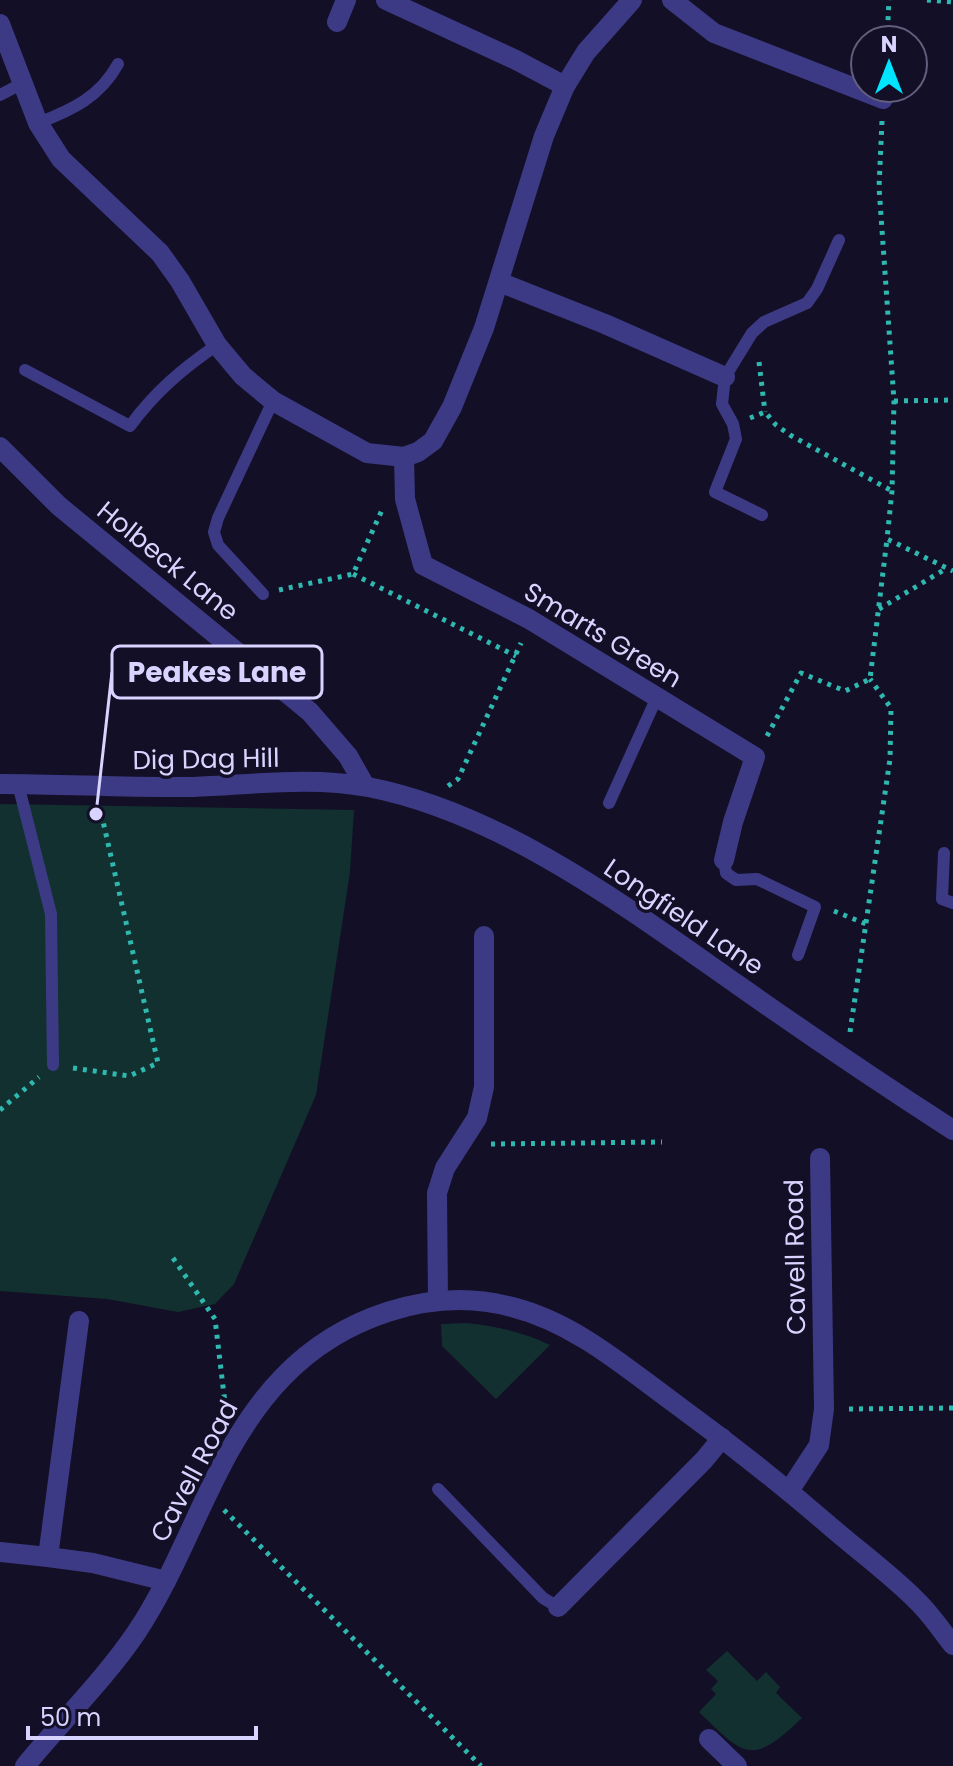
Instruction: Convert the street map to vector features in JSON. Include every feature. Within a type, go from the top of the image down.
[{"type":"street","points":[[337,22],[346,0]]},
{"type":"street","points":[[386,0],[565,86]]},
{"type":"street","points":[[0,24],[38,123],[70,169],[160,253],[217,345],[243,376],[273,401],[367,453],[404,457],[433,441],[452,407],[499,282],[544,136],[565,86],[586,52],[632,0]]},
{"type":"street","points":[[672,0],[714,33],[849,86]]},
{"type":"street","points":[[499,282],[725,377]]},
{"type":"street","name":"Holbeck Lane","points":[[0,447],[59,506],[310,712],[348,756],[365,786]]},
{"type":"street","name":"Smarts Green","points":[[404,457],[405,499],[423,565],[529,619],[755,757]]},
{"type":"street","points":[[724,860],[755,757]]},
{"type":"street","name":"Dig Dag Hill","points":[[9,784],[95,787],[330,782],[365,786]]},
{"type":"street","name":"Longfield Lane","points":[[365,786],[424,802],[535,852],[597,888],[845,1060],[953,1130]]},
{"type":"street","points":[[438,1301],[437,1193],[445,1168],[477,1118],[484,1087],[484,936]]},
{"type":"street","name":"Cavell Road","points":[[789,1491],[819,1445],[824,1409],[820,1158]]},
{"type":"street","name":"Cavell Road","points":[[25,1766],[136,1633],[166,1581],[230,1448],[263,1399],[303,1357],[362,1322],[400,1307],[438,1301],[477,1301],[509,1306],[567,1327],[722,1438],[789,1491],[918,1601],[953,1645]]},
{"type":"street","points":[[48,1557],[79,1321]]},
{"type":"street","points":[[558,1607],[704,1460],[722,1438]]},
{"type":"street","name":"Cavell Road","points":[[0,1552],[93,1563],[166,1581]]},
{"type":"street","points":[[709,1739],[737,1766]]},
{"type":"lane","points":[[38,123],[72,110],[95,94],[108,83],[118,64]]},
{"type":"lane","points":[[0,95],[23,83]]},
{"type":"lane","points":[[762,515],[715,492],[736,439],[733,424],[722,404],[725,377],[752,333],[764,322],[807,303],[817,289],[839,240]]},
{"type":"lane","points":[[25,370],[130,426],[149,399],[165,384],[217,345]]},
{"type":"lane","points":[[263,594],[218,545],[214,532],[273,401]]},
{"type":"lane","points":[[609,803],[657,697]]},
{"type":"lane","points":[[9,784],[51,914],[53,1065]]},
{"type":"lane","points":[[944,853],[942,899],[953,903]]},
{"type":"lane","points":[[724,860],[726,873],[736,880],[757,879],[815,907],[798,955]]},
{"type":"lane","points":[[438,1489],[543,1598],[558,1607]]},
{"type":"path","points":[[888,24],[889,0]]},
{"type":"path","points":[[927,0],[953,2]]},
{"type":"path","points":[[845,1060],[890,759],[891,708],[870,679],[892,491],[894,401],[879,187],[883,104]]},
{"type":"path","points":[[745,345],[756,355],[760,364],[765,412],[776,425],[892,491]]},
{"type":"path","points":[[894,401],[953,400]]},
{"type":"path","points":[[733,424],[765,412]]},
{"type":"path","points":[[353,574],[385,504],[405,499]]},
{"type":"path","points":[[887,539],[950,570]]},
{"type":"path","points":[[879,609],[950,570]]},
{"type":"path","points":[[263,594],[353,574],[516,656]]},
{"type":"path","points":[[424,802],[458,779],[516,656],[529,619]]},
{"type":"path","points":[[755,757],[801,673],[845,691],[870,679]]},
{"type":"path","points":[[0,1110],[53,1065],[129,1076],[158,1063],[95,787]]},
{"type":"path","points":[[815,907],[866,924]]},
{"type":"path","points":[[462,1141],[499,1144],[662,1142]]},
{"type":"path","points":[[173,1258],[215,1319],[230,1448]]},
{"type":"path","points":[[824,1409],[953,1408]]},
{"type":"path","points":[[207,1493],[481,1766]]},
{"type":"green space","points":[[0,804],[354,810],[350,872],[316,1095],[234,1284],[215,1304],[178,1312],[107,1299],[0,1291]]},
{"type":"green space","points":[[466,1323],[509,1330],[550,1345],[496,1399],[442,1346],[441,1324]]},
{"type":"green space","points":[[727,1651],[757,1681],[766,1672],[780,1687],[776,1693],[802,1718],[771,1744],[760,1749],[749,1750],[727,1739],[699,1712],[716,1694],[711,1689],[718,1681],[706,1670]]},
{"type":"place","name":"Peakes Lane","points":[[96,814]]}]
